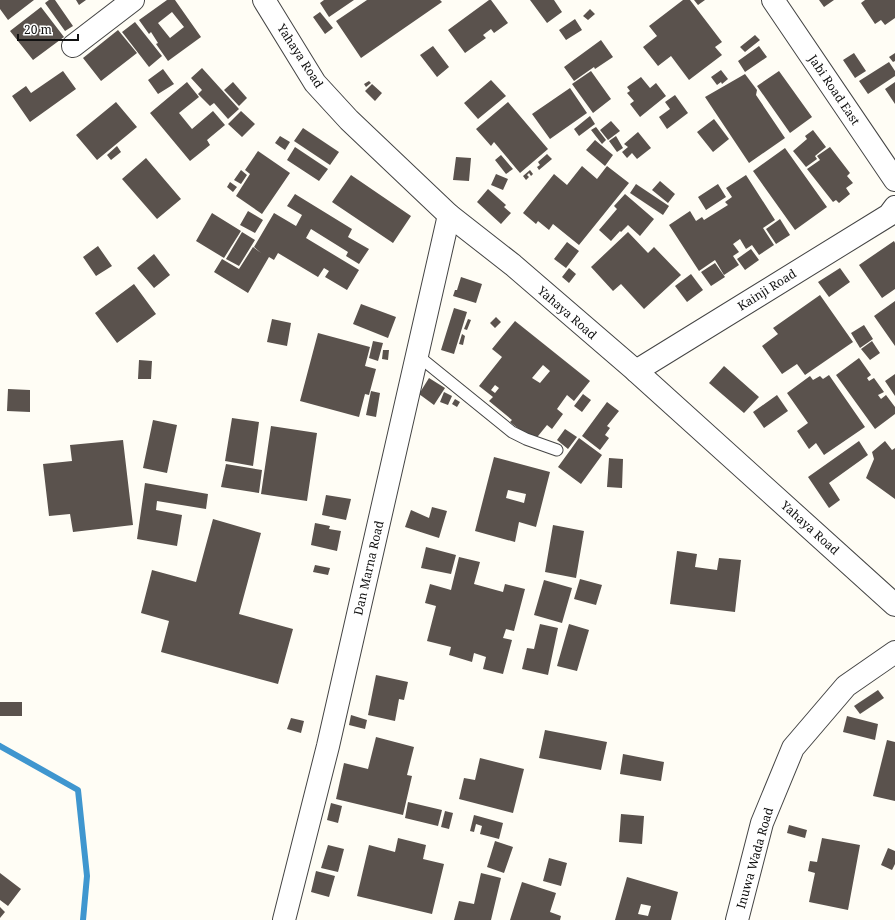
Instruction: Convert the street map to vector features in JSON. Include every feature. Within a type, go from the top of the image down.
[{"type":"street","points":[[73,46],[132,0]]},
{"type":"street","name":"Yahaya Road","points":[[264,0],[315,83],[349,120],[449,215],[513,266],[636,371],[895,605]]},
{"type":"street","name":"Jabi Road East","points":[[773,0],[895,180]]},
{"type":"street","name":"Kainji Road","points":[[636,371],[890,214],[895,206]]},
{"type":"street","name":"Dan Marna Road","points":[[284,920],[328,746],[449,215]]},
{"type":"street","name":"Inuwa Wada Road","points":[[737,920],[762,823],[793,748],[846,686],[895,652]]},
{"type":"lane","points":[[417,355],[512,432],[526,439],[557,450]]},
{"type":"building","points":[[0,0],[34,0],[8,20],[0,9]]},
{"type":"building","points":[[49,0],[55,0],[73,26],[65,31],[45,3]]},
{"type":"building","points":[[76,0],[86,0],[79,5]]},
{"type":"building","points":[[167,0],[175,0],[201,37],[168,61],[156,44],[158,43],[151,32],[149,34],[139,20]],"holes":[[[172,12],[184,27],[170,38],[158,23]]]},
{"type":"building","points":[[324,0],[354,0],[329,17],[320,3]]},
{"type":"building","points":[[367,0],[440,0],[442,2],[361,58],[336,21]]},
{"type":"building","points":[[491,0],[508,23],[494,33],[491,29],[483,35],[486,38],[465,53],[448,30]]},
{"type":"building","points":[[530,0],[554,0],[562,12],[547,23]]},
{"type":"building","points":[[683,0],[690,0],[722,42],[715,47],[722,55],[689,80],[671,56],[658,66],[643,47],[657,36],[649,26]]},
{"type":"building","points":[[694,0],[705,0],[698,5]]},
{"type":"building","points":[[819,0],[834,0],[824,7]]},
{"type":"building","points":[[865,0],[895,0],[895,18],[885,25],[881,20],[875,24],[861,3]]},
{"type":"building","points":[[41,7],[64,37],[33,60],[10,31]]},
{"type":"building","points":[[590,9],[595,14],[588,20],[583,16]]},
{"type":"building","points":[[320,12],[333,28],[325,34],[313,17]]},
{"type":"building","points":[[575,19],[582,30],[566,40],[559,30]]},
{"type":"building","points":[[135,22],[162,56],[149,67],[122,32]]},
{"type":"building","points":[[118,30],[137,53],[101,81],[83,58]]},
{"type":"building","points":[[755,35],[760,40],[745,52],[740,47]]},
{"type":"building","points":[[601,40],[613,57],[595,69],[594,67],[574,81],[564,67]]},
{"type":"building","points":[[433,46],[449,67],[437,77],[420,55]]},
{"type":"building","points":[[759,46],[767,57],[745,72],[738,61]]},
{"type":"building","points":[[854,53],[866,71],[855,78],[843,60]]},
{"type":"building","points":[[895,53],[895,61],[893,62],[889,57]]},
{"type":"building","points":[[889,62],[895,71],[895,76],[868,94],[859,81]]},
{"type":"building","points":[[202,68],[239,109],[228,119],[214,103],[210,106],[198,94],[202,90],[191,78]]},
{"type":"building","points":[[163,69],[174,84],[158,94],[148,80]]},
{"type":"building","points":[[721,70],[728,79],[722,84],[721,82],[717,85],[711,77]]},
{"type":"building","points":[[63,71],[76,89],[30,122],[12,96],[26,86],[31,93]]},
{"type":"building","points":[[591,71],[611,99],[593,113],[572,84]]},
{"type":"building","points":[[779,71],[812,117],[790,133],[757,86]]},
{"type":"building","points":[[745,74],[757,90],[756,95],[785,138],[749,163],[705,97]]},
{"type":"building","points":[[641,77],[650,88],[656,83],[666,96],[640,117],[630,104],[634,101],[627,93],[630,91],[627,87]]},
{"type":"building","points":[[491,80],[506,96],[478,119],[464,103]]},
{"type":"building","points":[[369,81],[371,83],[366,87],[364,84]]},
{"type":"building","points":[[187,82],[199,97],[179,113],[192,129],[213,111],[225,125],[207,140],[210,145],[190,161],[150,113]]},
{"type":"building","points":[[233,82],[247,98],[239,106],[224,90]]},
{"type":"building","points":[[895,82],[895,104],[885,89]]},
{"type":"building","points":[[372,84],[382,93],[375,101],[365,91]]},
{"type":"building","points":[[570,88],[587,113],[550,139],[532,114]]},
{"type":"building","points":[[675,95],[688,113],[667,129],[659,117],[670,109],[665,102]]},
{"type":"building","points":[[116,102],[137,127],[97,160],[76,135]]},
{"type":"building","points":[[508,102],[548,149],[520,173],[494,142],[491,146],[476,129]]},
{"type":"building","points":[[241,111],[255,124],[242,137],[228,124]]},
{"type":"building","points":[[590,116],[595,124],[579,136],[574,129]]},
{"type":"building","points":[[714,119],[729,139],[713,152],[697,132]]},
{"type":"building","points":[[611,121],[620,131],[608,140],[600,130]]},
{"type":"building","points":[[596,127],[606,140],[602,144],[591,130]]},
{"type":"building","points":[[303,128],[339,152],[330,165],[294,141]]},
{"type":"building","points":[[813,130],[826,147],[815,156],[817,159],[806,167],[793,151],[807,139],[805,136]]},
{"type":"building","points":[[638,132],[651,148],[637,159],[632,153],[627,158],[622,152],[628,147],[624,144]]},
{"type":"building","points":[[280,136],[290,142],[285,150],[275,143]]},
{"type":"building","points":[[616,136],[623,148],[617,152],[609,141]]},
{"type":"building","points":[[595,140],[613,155],[605,166],[586,150]]},
{"type":"building","points":[[117,146],[121,152],[111,160],[107,155]]},
{"type":"building","points":[[295,147],[328,169],[319,181],[287,160]]},
{"type":"building","points":[[830,147],[850,173],[847,176],[853,183],[846,188],[850,194],[839,203],[836,200],[833,202],[807,169],[820,160],[817,156]]},
{"type":"building","points":[[785,148],[827,207],[795,230],[753,171]]},
{"type":"building","points":[[258,151],[290,173],[262,214],[236,196],[250,174],[245,170]]},
{"type":"building","points":[[547,154],[552,159],[539,170],[537,167],[540,165],[538,162]]},
{"type":"building","points":[[501,155],[513,169],[506,174],[495,160]]},
{"type":"building","points":[[456,157],[471,158],[469,181],[453,180]]},
{"type":"building","points":[[146,158],[181,199],[157,219],[122,179]]},
{"type":"building","points":[[582,166],[597,179],[607,166],[629,183],[579,245],[553,224],[549,230],[538,221],[536,224],[523,213],[554,174],[567,185]]},
{"type":"building","points":[[241,170],[247,175],[241,184],[234,180]]},
{"type":"building","points":[[530,170],[533,174],[531,176],[529,173],[527,175],[529,177],[526,180],[523,176]]},
{"type":"building","points":[[496,174],[508,179],[503,190],[491,185]]},
{"type":"building","points":[[351,175],[411,216],[393,243],[332,202]]},
{"type":"building","points":[[746,175],[775,220],[763,228],[774,245],[759,255],[752,245],[746,249],[740,239],[733,244],[739,252],[733,256],[739,265],[724,275],[715,260],[699,271],[669,225],[690,211],[696,221],[702,217],[704,220],[728,205],[725,202],[732,197],[726,188]]},
{"type":"building","points":[[660,181],[675,194],[668,203],[652,190]]},
{"type":"building","points":[[230,182],[237,187],[233,192],[227,187]]},
{"type":"building","points":[[636,184],[669,206],[663,215],[630,193]]},
{"type":"building","points":[[718,184],[726,197],[706,210],[698,197]]},
{"type":"building","points":[[488,189],[506,205],[504,207],[511,213],[501,224],[477,202]]},
{"type":"building","points":[[295,194],[352,229],[348,237],[369,249],[359,264],[346,256],[348,252],[311,229],[306,238],[359,270],[347,290],[325,277],[329,271],[324,268],[318,277],[278,253],[274,260],[269,257],[248,293],[214,272],[222,259],[239,269],[253,247],[261,253],[254,247],[274,213],[296,226],[302,215],[287,206]]},
{"type":"building","points":[[625,194],[654,219],[640,236],[628,225],[611,241],[599,230],[617,209],[614,206]]},
{"type":"building","points":[[248,211],[263,220],[255,233],[240,225]]},
{"type":"building","points":[[212,213],[241,231],[224,258],[196,241]]},
{"type":"building","points":[[780,219],[790,235],[776,244],[766,229]]},
{"type":"building","points":[[242,232],[255,240],[239,266],[226,259]]},
{"type":"building","points":[[628,232],[648,253],[654,247],[681,275],[644,309],[621,284],[613,291],[591,267]]},
{"type":"building","points":[[894,241],[895,289],[882,298],[859,265]]},
{"type":"building","points":[[567,242],[579,251],[566,268],[554,259]]},
{"type":"building","points":[[98,246],[112,266],[96,276],[83,257]]},
{"type":"building","points":[[751,249],[759,260],[745,270],[737,259]]},
{"type":"building","points":[[154,254],[170,275],[154,288],[137,268]]},
{"type":"building","points":[[715,263],[725,277],[711,286],[701,272]]},
{"type":"building","points":[[569,268],[576,274],[569,283],[562,277]]},
{"type":"building","points":[[840,268],[850,282],[829,297],[818,282]]},
{"type":"building","points":[[691,274],[703,290],[687,302],[675,286]]},
{"type":"building","points":[[461,277],[482,284],[476,303],[453,296],[455,290],[457,290]]},
{"type":"building","points":[[134,284],[156,314],[117,343],[95,313]]},
{"type":"building","points":[[820,295],[853,342],[805,375],[797,364],[782,374],[762,346],[778,334],[773,328]]},
{"type":"building","points":[[895,301],[895,346],[874,316]]},
{"type":"building","points":[[361,304],[396,317],[388,338],[353,324]]},
{"type":"building","points":[[454,308],[467,312],[454,354],[441,350]]},
{"type":"building","points":[[496,317],[501,322],[495,328],[490,323]]},
{"type":"building","points":[[272,319],[291,323],[287,346],[267,342]]},
{"type":"building","points":[[468,319],[471,320],[467,330],[464,329]]},
{"type":"building","points":[[515,321],[590,381],[574,401],[567,395],[557,409],[563,414],[552,429],[547,425],[534,441],[510,422],[512,420],[489,401],[493,397],[479,386],[502,357],[492,349]],"holes":[[[543,365],[550,371],[540,383],[532,378]],[[495,385],[499,388],[495,393],[491,390]]]},
{"type":"building","points":[[864,325],[873,339],[860,348],[851,333]]},
{"type":"building","points":[[318,333],[370,347],[365,366],[376,369],[369,395],[365,394],[359,417],[300,401]]},
{"type":"building","points":[[462,334],[465,336],[463,345],[459,344]]},
{"type":"building","points":[[373,341],[383,343],[378,361],[369,358]]},
{"type":"building","points":[[872,341],[880,353],[870,360],[861,349]]},
{"type":"building","points":[[383,350],[389,350],[388,360],[382,359]]},
{"type":"building","points":[[859,358],[871,375],[867,378],[869,381],[874,378],[884,392],[878,395],[881,399],[886,395],[895,407],[895,414],[875,429],[836,375]]},
{"type":"building","points":[[139,360],[152,361],[151,379],[138,379]]},
{"type":"building","points":[[724,366],[759,397],[744,413],[709,383]]},
{"type":"building","points":[[895,374],[895,396],[885,381]]},
{"type":"building","points":[[829,375],[865,427],[824,455],[816,443],[809,449],[797,431],[808,423],[787,393],[810,376],[813,380],[820,376],[823,379]]},
{"type":"building","points":[[429,378],[445,388],[434,405],[419,394]]},
{"type":"building","points":[[8,389],[30,390],[30,412],[7,411]]},
{"type":"building","points":[[371,391],[380,393],[376,417],[366,415]]},
{"type":"building","points":[[444,392],[452,396],[448,405],[440,402]]},
{"type":"building","points":[[583,394],[591,400],[582,412],[574,406]]},
{"type":"building","points":[[777,395],[788,411],[764,428],[753,412]]},
{"type":"building","points":[[455,399],[460,402],[457,407],[452,404]]},
{"type":"building","points":[[607,402],[619,411],[607,426],[610,428],[605,435],[609,438],[600,450],[582,436]]},
{"type":"building","points":[[232,418],[259,422],[253,466],[225,461]]},
{"type":"building","points":[[153,420],[177,425],[167,473],[143,468]]},
{"type":"building","points":[[271,426],[317,433],[307,501],[261,494]]},
{"type":"building","points":[[565,429],[577,437],[568,449],[557,440]]},
{"type":"building","points":[[579,438],[602,455],[581,484],[558,467]]},
{"type":"building","points":[[123,440],[133,525],[73,532],[70,514],[49,516],[43,464],[72,461],[70,445]]},
{"type":"building","points":[[859,441],[868,455],[829,483],[840,500],[829,508],[808,477]]},
{"type":"building","points":[[885,441],[892,450],[895,448],[895,499],[866,478],[874,459],[872,452]]},
{"type":"building","points":[[494,457],[550,472],[536,527],[519,522],[515,542],[475,531]],"holes":[[[508,490],[526,494],[524,503],[506,498]]]},
{"type":"building","points":[[609,458],[623,459],[622,488],[607,487]]},
{"type":"building","points":[[226,464],[262,470],[259,493],[221,487]]},
{"type":"building","points":[[145,483],[208,494],[206,509],[157,501],[156,510],[182,515],[177,546],[137,539]]},
{"type":"building","points":[[326,495],[351,499],[346,520],[322,515]]},
{"type":"building","points":[[432,507],[447,511],[439,538],[405,527],[411,510],[429,518]]},
{"type":"building","points":[[213,519],[261,533],[239,614],[293,629],[278,684],[161,652],[169,621],[141,613],[152,570],[196,582]]},
{"type":"building","points":[[315,523],[330,526],[329,529],[341,531],[337,551],[311,545]]},
{"type":"building","points":[[553,525],[584,531],[576,578],[545,572]]},
{"type":"building","points":[[426,547],[456,555],[451,574],[421,568]]},
{"type":"building","points":[[677,551],[697,554],[695,567],[717,570],[719,558],[741,560],[735,612],[670,604]]},
{"type":"building","points":[[459,557],[480,562],[474,584],[503,592],[505,584],[525,589],[514,631],[506,629],[503,638],[512,640],[503,674],[483,669],[486,657],[474,653],[472,662],[449,655],[451,647],[427,641],[436,606],[425,603],[430,584],[451,590]]},
{"type":"building","points":[[315,565],[330,568],[328,575],[313,572]]},
{"type":"building","points":[[580,579],[602,585],[596,605],[574,599]]},
{"type":"building","points":[[544,580],[572,588],[562,623],[534,615]]},
{"type":"building","points":[[540,624],[558,628],[548,675],[522,669],[527,648],[534,649]]},
{"type":"building","points":[[569,624],[589,630],[577,671],[557,666]]},
{"type":"building","points":[[376,675],[408,682],[404,700],[399,699],[395,721],[368,715]]},
{"type":"building","points":[[878,690],[884,698],[860,714],[854,706]]},
{"type":"building","points":[[0,702],[22,702],[22,716],[0,716]]},
{"type":"building","points":[[351,715],[367,720],[365,729],[349,725]]},
{"type":"building","points":[[847,716],[878,724],[875,740],[843,732]]},
{"type":"building","points":[[291,718],[304,721],[301,733],[287,729]]},
{"type":"building","points":[[545,730],[607,742],[601,770],[539,758]]},
{"type":"building","points":[[376,737],[414,747],[407,775],[412,776],[403,815],[336,799],[344,763],[368,769]]},
{"type":"building","points":[[887,740],[895,742],[895,801],[873,796]]},
{"type":"building","points":[[623,754],[664,762],[661,781],[620,774]]},
{"type":"building","points":[[480,758],[524,769],[513,813],[459,799],[464,778],[475,780]]},
{"type":"building","points":[[408,802],[442,810],[438,826],[405,818]]},
{"type":"building","points":[[331,803],[342,806],[338,823],[327,820]]},
{"type":"building","points":[[445,811],[453,813],[449,829],[441,827]]},
{"type":"building","points":[[621,814],[644,816],[642,844],[619,842]]},
{"type":"building","points":[[474,815],[503,823],[499,839],[480,834],[482,826],[476,824],[474,832],[470,831]]},
{"type":"building","points":[[789,825],[807,830],[805,838],[787,833]]},
{"type":"building","points":[[398,838],[426,845],[423,859],[444,864],[432,914],[357,896],[369,845],[395,852]]},
{"type":"building","points":[[822,838],[860,845],[848,910],[809,902],[815,873],[808,871],[810,861],[817,862]]},
{"type":"building","points":[[495,841],[513,847],[504,873],[487,867]]},
{"type":"building","points":[[328,845],[344,849],[338,872],[321,868]]},
{"type":"building","points":[[888,848],[895,851],[895,864],[892,870],[881,865]]},
{"type":"building","points":[[549,858],[567,863],[561,886],[543,881]]},
{"type":"building","points":[[316,871],[335,876],[329,897],[311,892]]},
{"type":"building","points":[[0,873],[21,889],[8,906],[0,900]]},
{"type":"building","points":[[481,873],[501,878],[491,920],[454,920],[459,901],[474,904]]},
{"type":"building","points":[[627,877],[678,892],[671,920],[615,920]],"holes":[[[641,904],[651,906],[648,916],[638,914]]]},
{"type":"building","points":[[522,882],[556,893],[550,912],[561,916],[560,920],[510,920]]},
{"type":"building","points":[[0,907],[5,912],[0,918]]},
{"type":"waterway","points":[[0,746],[78,790],[87,876],[83,920]]}]
